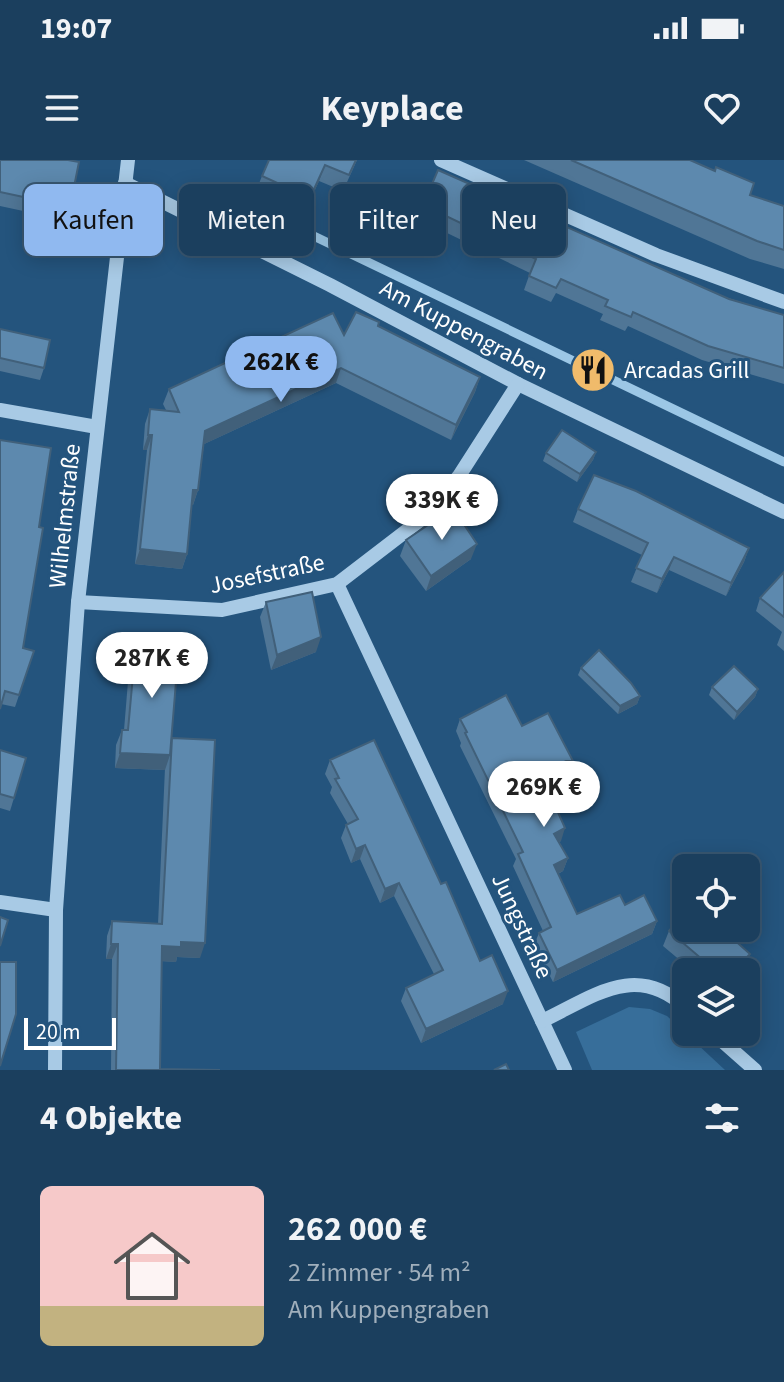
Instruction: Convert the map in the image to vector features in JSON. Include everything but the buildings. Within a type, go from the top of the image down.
[{"type":"street","name":"Wilhelmstraße","points":[[55,1070],[56,910],[78,602],[128,160]]},
{"type":"street","points":[[441,160],[656,255],[784,302]]},
{"type":"street","name":"Am Kuppengraben","points":[[125,183],[330,285],[518,384],[784,512]]},
{"type":"street","name":"Josefstraße","points":[[78,602],[222,610],[337,584],[427,515],[459,476],[518,384]]},
{"type":"street","points":[[0,410],[97,427]]},
{"type":"street","name":"Jungstraße","points":[[337,584],[565,1070]]},
{"type":"street","points":[[0,902],[56,910]]},
{"type":"street","points":[[542,1021],[620,984],[647,984],[672,997]]},
{"type":"street","points":[[728,1046],[755,1070]]},
{"type":"shaded area","points":[[629,1007],[650,1009],[672,1021],[672,1046],[699,1046],[725,1070],[592,1070],[576,1032]]},
{"type":"waterway","points":[[314,236],[784,462]]},
{"type":"place","name":"Arcadas Grill","points":[[593,370]]}]
